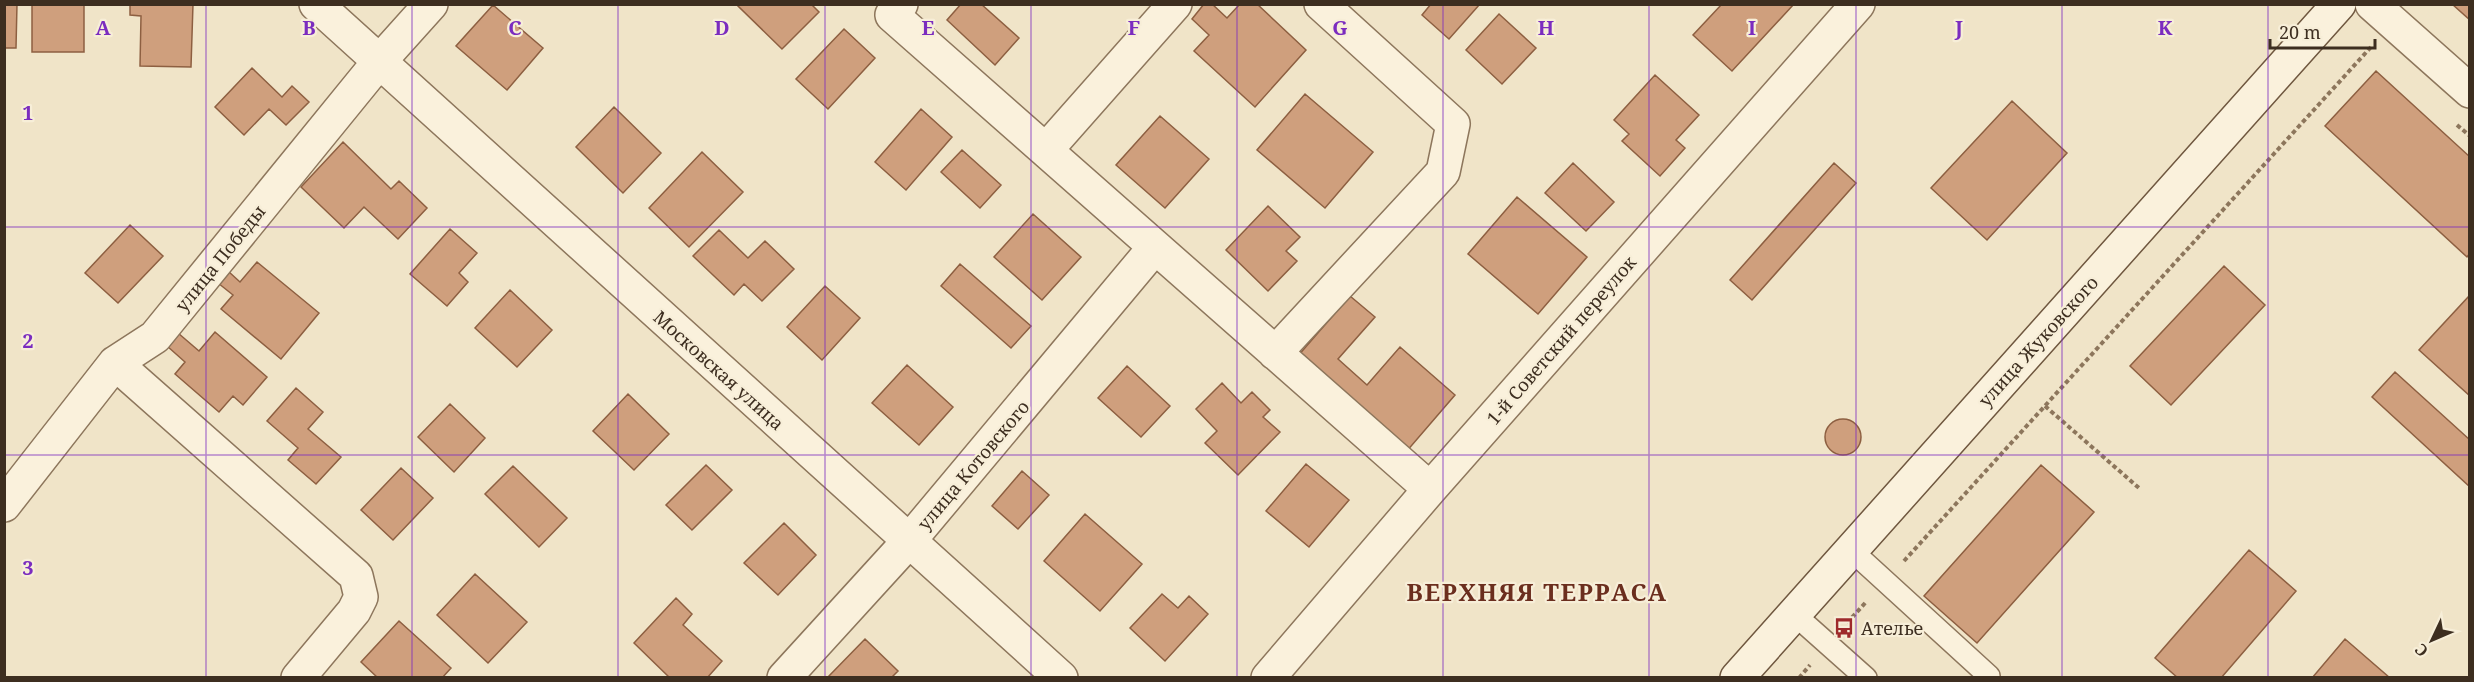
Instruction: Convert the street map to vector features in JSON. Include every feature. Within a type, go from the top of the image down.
[{"type":"street","name":"Московская улица","points":[[315,4],[1061,678]]},
{"type":"street","name":"улица Победы","points":[[4,505],[115,363],[155,337],[378,63],[432,4]]},
{"type":"street","points":[[1046,150],[1175,4]]},
{"type":"street","points":[[1275,353],[1443,172],[1453,124],[1321,4]]},
{"type":"street","name":"улица Жуковского","points":[[1737,678],[2339,4]]},
{"type":"street","points":[[2372,4],[2469,91]]},
{"type":"street","name":"1-й Советский переулок","points":[[1268,678],[1430,489],[1856,5]]},
{"type":"street","points":[[897,10],[1046,150],[1430,489]]},
{"type":"street","name":"улица Котовского","points":[[784,678],[909,541],[1155,247]]},
{"type":"street","points":[[115,363],[356,576],[361,597],[354,611],[298,678]]},
{"type":"lane","points":[[1851,550],[1989,676]]},
{"type":"lane","points":[[1794,614],[1866,678]]},
{"type":"path","points":[[1798,678],[2371,47]]},
{"type":"path","points":[[2045,406],[2139,488]]},
{"type":"building","points":[[4,4],[17,4],[16,48],[4,48]]},
{"type":"building","points":[[32,4],[84,4],[84,52],[32,52]]},
{"type":"building","points":[[130,4],[193,4],[191,67],[140,66],[141,16],[130,15]]},
{"type":"building","points":[[739,4],[811,4],[819,12],[782,49],[738,6]]},
{"type":"building","points":[[961,4],[981,4],[1019,38],[995,65],[947,20]]},
{"type":"building","points":[[1204,4],[1212,4],[1227,18],[1240,4],[1257,4],[1306,50],[1255,107],[1194,51],[1209,35],[1192,19]]},
{"type":"building","points":[[1431,4],[1480,4],[1449,39],[1422,15]]},
{"type":"building","points":[[1722,4],[1794,4],[1732,71],[1693,35]]},
{"type":"building","points":[[2452,4],[2470,4],[2470,20]]},
{"type":"building","points":[[493,5],[543,48],[507,90],[456,46]]},
{"type":"building","points":[[1499,14],[1536,48],[1502,84],[1466,50]]},
{"type":"building","points":[[844,29],[875,58],[828,109],[796,79]]},
{"type":"building","points":[[252,68],[282,97],[292,86],[309,102],[286,125],[269,109],[244,135],[215,107]]},
{"type":"building","points":[[2376,71],[2470,157],[2470,253],[2467,257],[2325,126]]},
{"type":"building","points":[[1655,75],[1699,115],[1676,140],[1685,148],[1660,176],[1622,141],[1629,134],[1614,120]]},
{"type":"building","points":[[1305,94],[1373,152],[1325,208],[1257,150]]},
{"type":"building","points":[[2012,101],[2067,153],[1987,240],[1931,188]]},
{"type":"building","points":[[614,107],[661,153],[623,193],[576,147]]},
{"type":"building","points":[[921,109],[952,137],[906,190],[875,162]]},
{"type":"building","points":[[1160,116],[1209,159],[1165,208],[1116,165]]},
{"type":"building","points":[[343,142],[391,189],[399,181],[427,208],[398,239],[364,207],[344,228],[301,187]]},
{"type":"building","points":[[962,150],[1001,185],[980,208],[941,172]]},
{"type":"building","points":[[702,152],[743,192],[689,247],[649,208]]},
{"type":"building","points":[[1573,163],[1614,202],[1586,231],[1545,193]]},
{"type":"building","points":[[1834,163],[1856,183],[1752,300],[1730,280]]},
{"type":"building","points":[[1517,197],[1587,257],[1538,314],[1468,254]]},
{"type":"building","points":[[1268,206],[1300,237],[1286,251],[1297,261],[1268,291],[1226,250]]},
{"type":"building","points":[[1033,214],[1081,257],[1042,300],[994,257]]},
{"type":"building","points":[[130,225],[163,256],[118,303],[85,273]]},
{"type":"building","points":[[450,229],[477,253],[459,273],[468,282],[447,306],[410,274]]},
{"type":"building","points":[[719,230],[748,258],[765,241],[794,269],[762,301],[744,284],[734,295],[693,256]]},
{"type":"building","points":[[257,262],[319,313],[281,359],[221,309],[233,295],[218,283],[228,271],[240,282]]},
{"type":"building","points":[[960,264],[1031,326],[1011,348],[941,286]]},
{"type":"building","points":[[2224,266],[2265,305],[2171,405],[2130,366]]},
{"type":"building","points":[[825,286],[860,318],[822,360],[787,327]]},
{"type":"building","points":[[510,290],[552,330],[517,367],[475,328]]},
{"type":"building","points":[[2470,295],[2470,396],[2419,350]]},
{"type":"building","points":[[1350,296],[1375,317],[1338,359],[1367,385],[1400,347],[1455,395],[1406,452],[1297,357]]},
{"type":"building","points":[[215,332],[267,377],[243,405],[233,396],[219,412],[175,374],[185,362],[167,346],[178,333],[199,351]]},
{"type":"building","points":[[907,365],[953,407],[919,445],[872,403]]},
{"type":"building","points":[[1127,366],[1170,406],[1141,437],[1098,398]]},
{"type":"building","points":[[2395,372],[2470,440],[2470,487],[2372,397]]},
{"type":"building","points":[[1222,383],[1241,403],[1252,392],[1270,410],[1263,417],[1280,432],[1238,475],[1205,443],[1217,431],[1196,409]]},
{"type":"building","points":[[296,388],[323,412],[308,429],[341,457],[316,484],[288,460],[298,448],[267,421]]},
{"type":"building","points":[[628,394],[669,434],[634,470],[593,431]]},
{"type":"building","points":[[450,404],[485,438],[454,472],[418,437]]},
{"type":"building","points":[[1843,419],[1856,424],[1861,437],[1856,450],[1843,455],[1830,450],[1825,437],[1830,424]]},
{"type":"building","points":[[1306,464],[1349,500],[1309,547],[1266,511]]},
{"type":"building","points":[[706,465],[732,490],[692,530],[666,505]]},
{"type":"building","points":[[2041,465],[2094,512],[1977,643],[1924,596]]},
{"type":"building","points":[[513,466],[567,518],[539,547],[485,494]]},
{"type":"building","points":[[401,468],[433,498],[393,540],[361,510]]},
{"type":"building","points":[[1022,471],[1049,495],[1018,529],[992,506]]},
{"type":"building","points":[[1085,514],[1142,564],[1100,611],[1044,561]]},
{"type":"building","points":[[784,523],[816,555],[778,595],[744,563]]},
{"type":"building","points":[[2249,550],[2296,591],[2221,678],[2178,678],[2155,658]]},
{"type":"building","points":[[475,574],[527,622],[488,663],[437,615]]},
{"type":"building","points":[[1162,594],[1178,608],[1189,596],[1208,614],[1165,661],[1130,628]]},
{"type":"building","points":[[676,598],[692,614],[683,625],[722,661],[707,678],[670,678],[634,643]]},
{"type":"building","points":[[399,621],[451,668],[442,678],[378,678],[361,662]]},
{"type":"building","points":[[865,639],[898,671],[891,678],[827,678]]},
{"type":"building","points":[[2345,639],[2390,678],[2312,678]]},
{"type":"place","name":"Ателье","points":[[1844,628]]},
{"type":"district","name":"ВЕРХНЯЯ ТЕРРАСА","points":[[1537,591]]}]
